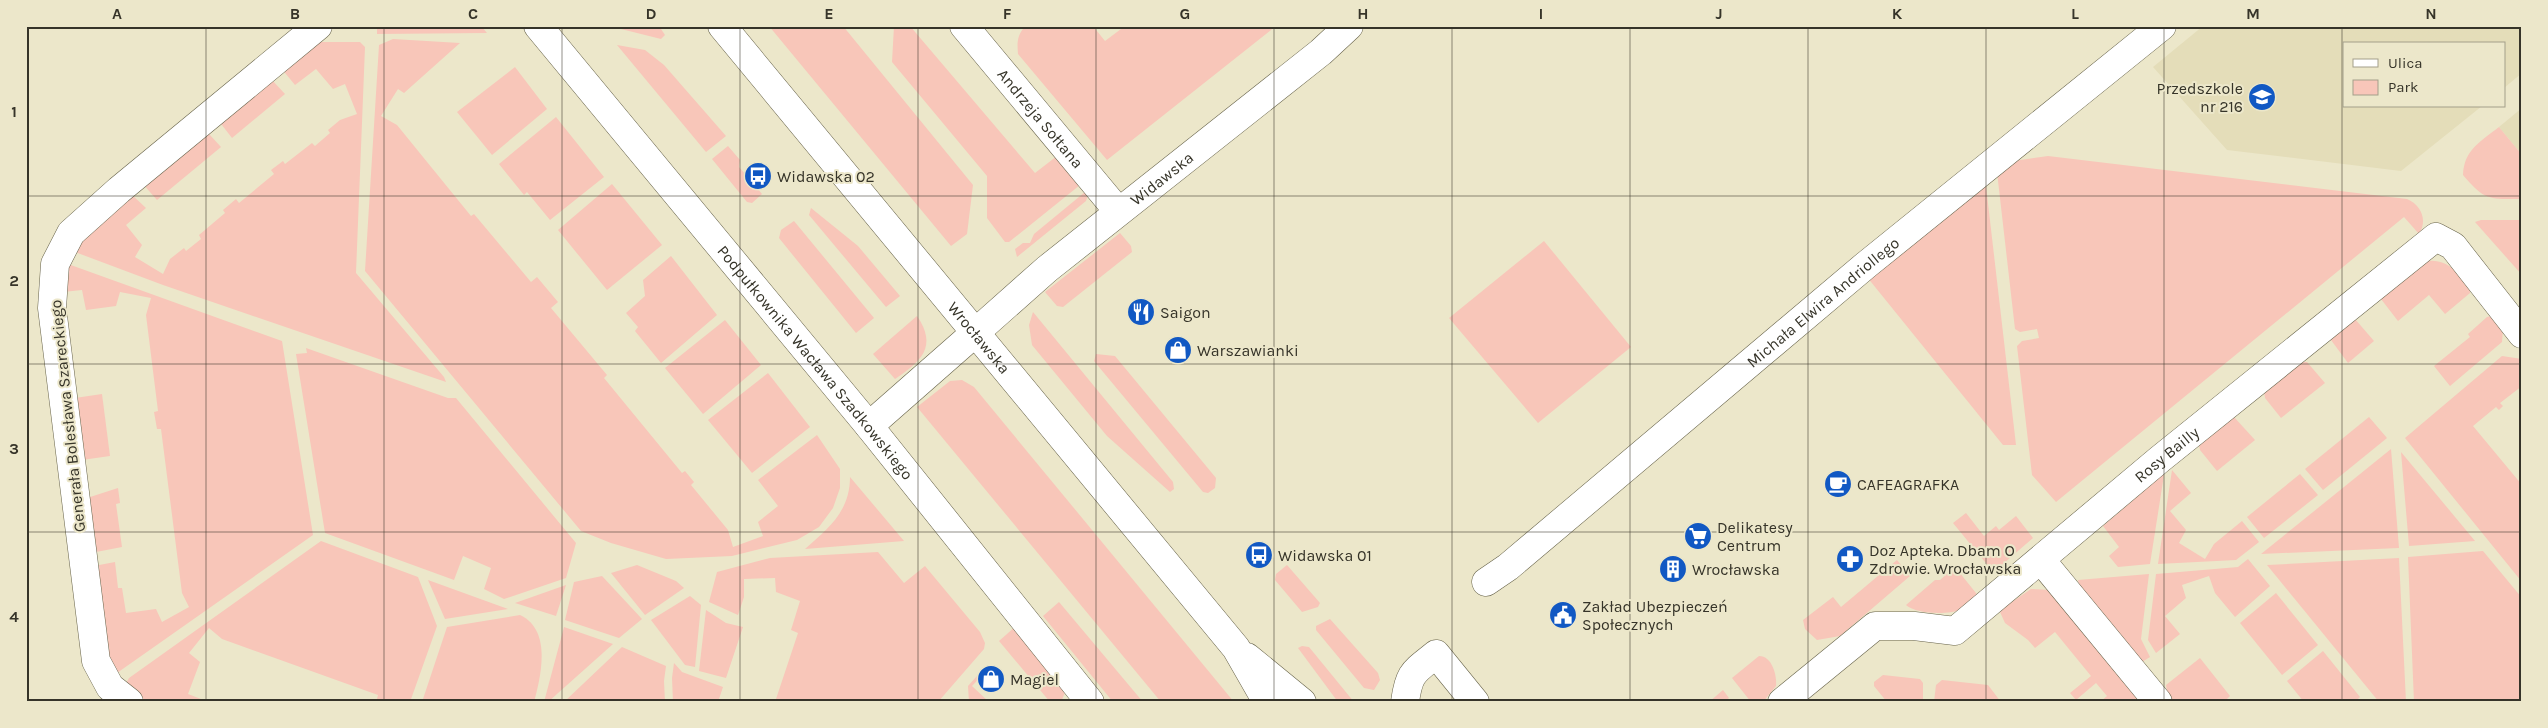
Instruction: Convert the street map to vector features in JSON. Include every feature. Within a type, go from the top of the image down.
[{"type":"street","name":"Generała Bolesława Szareckiego","points":[[111,697],[96,661],[52,308],[55,264],[71,233],[318,26]]},
{"type":"street","name":"Podpułkownika Wacława Szadkowskiego","points":[[538,26],[869,426],[1090,702]]},
{"type":"street","name":"Wrocławska","points":[[722,26],[1236,648],[1266,702]]},
{"type":"street","name":"Andrzeja Sołtana","points":[[964,26],[1118,211]]},
{"type":"street","name":"Widawska","points":[[869,426],[976,332],[1025,286],[1321,52],[1349,26]]},
{"type":"street","name":"Michała Elwira Andriollego","points":[[1486,582],[1508,567],[1866,265],[2162,26]]},
{"type":"street","name":"Rosy Bailly","points":[[1782,702],[1875,626],[1914,626],[1955,632],[2160,459],[2436,237],[2453,246],[2522,334]]},
{"type":"street","points":[[2041,560],[2158,702]]},
{"type":"street","name":"Wrocławska","points":[[1236,648],[1302,702]]},
{"type":"street","points":[[1405,702],[1407,682],[1414,672],[1436,654],[1475,702]]},
{"type":"shaded area","name":"Przedszkole nr 216","points":[[2203,26],[2522,26],[2522,73],[2506,86],[2506,42],[2343,42],[2343,108],[2480,108],[2401,171],[2227,150],[2153,67]]},
{"type":"shaded area","points":[[2522,108],[2522,155],[2499,127]]},
{"type":"green space","points":[[377,26],[481,26],[487,33],[377,34]]},
{"type":"green space","points":[[609,26],[659,26],[665,35],[661,39]]},
{"type":"green space","points":[[769,26],[843,26],[973,185],[967,234],[951,246]]},
{"type":"green space","points":[[894,26],[910,26],[1035,173],[1057,156],[1080,185],[1009,242],[1005,242],[987,218],[987,176],[892,62]]},
{"type":"green space","points":[[1026,26],[1093,26],[1105,41],[1125,26],[1276,26],[1107,160],[1018,54],[1018,39]]},
{"type":"green space","points":[[393,39],[460,43],[404,93],[398,89],[381,116],[397,125],[471,216],[474,214],[531,282],[537,277],[558,302],[551,308],[607,375],[604,378],[682,473],[685,471],[694,482],[691,485],[728,530],[733,547],[763,536],[758,522],[778,506],[758,480],[817,435],[840,469],[840,488],[833,508],[819,527],[797,540],[732,556],[666,559],[611,543],[581,531],[365,271],[379,45]]},
{"type":"green space","points":[[315,42],[360,42],[365,47],[356,273],[444,377],[446,382],[163,285],[75,252],[90,225],[130,193],[146,208],[126,225],[142,245],[135,257],[163,274],[170,259],[184,248],[186,251],[201,239],[199,235],[225,213],[223,210],[236,199],[239,203],[274,174],[271,170],[283,161],[285,164],[312,143],[315,146],[330,133],[328,130],[340,120],[357,114],[345,84],[333,89],[316,69],[295,85],[281,68]]},
{"type":"green space","points":[[617,45],[645,50],[664,65],[726,136],[706,152]]},
{"type":"green space","points":[[515,67],[547,109],[492,155],[457,112]]},
{"type":"green space","points":[[272,80],[285,94],[232,138],[218,120]]},
{"type":"green space","points":[[556,117],[604,177],[550,220],[527,192],[524,195],[499,164]]},
{"type":"green space","points":[[2499,127],[2522,155],[2522,199],[2488,197],[2477,190],[2463,175],[2466,159],[2474,147]]},
{"type":"green space","points":[[209,134],[221,147],[157,200],[142,183]]},
{"type":"green space","points":[[728,146],[740,160],[739,167],[762,194],[752,203],[747,202],[712,159]]},
{"type":"green space","points":[[2048,156],[2407,199],[2416,205],[2422,214],[2422,229],[2419,234],[2404,217],[2056,502],[2032,475],[2017,346],[2022,341],[2039,338],[2037,329],[2020,332],[2015,329],[1997,172],[2007,162]]},
{"type":"green space","points":[[1984,182],[1986,186],[2016,445],[2003,445],[1867,277]]},
{"type":"green space","points":[[612,184],[662,245],[607,290],[558,230]]},
{"type":"green space","points":[[1085,192],[1088,195],[1086,201],[1017,257],[1015,249],[1023,243],[1030,243],[1034,234]]},
{"type":"green space","points":[[811,208],[858,246],[900,296],[886,307],[809,215]]},
{"type":"green space","points":[[2481,220],[2522,220],[2522,275],[2475,222]]},
{"type":"green space","points":[[794,221],[874,318],[856,333],[779,238],[781,230]]},
{"type":"green space","points":[[1120,233],[1131,246],[1132,252],[1063,307],[1057,306],[1045,292]]},
{"type":"green space","points":[[1544,241],[1631,347],[1538,423],[1449,318]]},
{"type":"green space","points":[[671,256],[717,315],[661,363],[635,331],[638,327],[626,313],[645,296],[643,280]]},
{"type":"green space","points":[[2428,261],[2442,262],[2448,265],[2462,278],[2470,289],[2470,293],[2445,314],[2429,295],[2398,321],[2381,299]]},
{"type":"green space","points":[[68,264],[282,341],[313,535],[117,673],[109,661],[94,566],[115,562],[118,588],[122,588],[126,613],[156,609],[162,622],[189,607],[182,593],[161,429],[157,429],[154,412],[158,411],[146,315],[151,298],[120,292],[116,306],[86,310],[82,290],[63,292]]},
{"type":"green space","points":[[1033,312],[1173,482],[1174,489],[1170,492],[1107,436],[1032,345],[1029,325]]},
{"type":"green space","points":[[917,316],[926,336],[924,352],[912,366],[895,379],[873,354]]},
{"type":"green space","points":[[2491,316],[2503,329],[2502,342],[2450,386],[2434,366],[2470,337],[2468,334],[2487,317]]},
{"type":"green space","points":[[2355,319],[2374,341],[2348,363],[2331,340],[2332,337]]},
{"type":"green space","points":[[725,320],[761,365],[703,414],[665,368]]},
{"type":"green space","points":[[306,348],[448,398],[456,398],[576,543],[566,578],[504,599],[484,589],[491,568],[463,556],[454,580],[325,533],[296,354],[307,353]]},
{"type":"green space","points":[[1096,354],[1115,356],[1216,478],[1215,488],[1208,493],[1203,492],[1094,361]]},
{"type":"green space","points":[[2502,356],[2522,359],[2522,386],[2500,403],[2503,406],[2499,410],[2496,407],[2473,426],[2522,485],[2522,582],[2405,438]]},
{"type":"green space","points":[[2300,362],[2307,362],[2325,383],[2281,418],[2265,398],[2264,391]]},
{"type":"green space","points":[[768,373],[810,427],[752,473],[708,420]]},
{"type":"green space","points":[[962,380],[974,387],[1234,702],[1161,702],[917,407],[950,381]]},
{"type":"green space","points":[[102,394],[110,456],[82,460],[75,398]]},
{"type":"green space","points":[[2234,417],[2255,440],[2217,471],[2200,450],[2199,445]]},
{"type":"green space","points":[[2369,417],[2387,438],[2323,490],[2305,469]]},
{"type":"green space","points":[[2391,449],[2399,548],[2261,554]]},
{"type":"green space","points":[[2401,452],[2475,541],[2409,546]]},
{"type":"green space","points":[[2172,470],[2191,493],[2170,511],[2186,530],[2179,543],[2205,559],[2214,544],[2242,521],[2259,542],[2236,560],[2158,564]]},
{"type":"green space","points":[[2300,474],[2318,495],[2264,538],[2247,517]]},
{"type":"green space","points":[[2164,475],[2150,564],[2118,567],[2109,556],[2119,547],[2103,526]]},
{"type":"green space","points":[[850,477],[904,541],[805,549],[830,526],[842,509],[849,489]]},
{"type":"green space","points":[[118,488],[120,503],[116,504],[122,547],[91,553],[87,498]]},
{"type":"green space","points":[[1966,513],[1984,536],[1996,526],[1999,530],[2016,516],[2033,538],[1997,569],[1990,568],[1953,523]]},
{"type":"green space","points":[[321,541],[418,577],[437,626],[410,702],[384,702],[377,699],[378,695],[222,639],[209,628],[189,653],[200,662],[188,694],[201,699],[199,702],[145,702],[125,685],[129,678]]},
{"type":"green space","points":[[2483,551],[2522,598],[2522,702],[2414,702],[2408,557]]},
{"type":"green space","points":[[878,552],[904,583],[925,566],[980,632],[985,643],[984,649],[938,702],[775,702],[798,633],[791,630],[800,601],[776,592],[775,578],[744,579],[744,597],[738,615],[709,602],[717,572],[770,558]]},
{"type":"green space","points":[[2399,558],[2406,702],[2379,702],[2267,565]]},
{"type":"green space","points":[[2248,559],[2270,586],[2235,617],[2215,593],[2209,576],[2182,585],[2186,598],[2165,616],[2180,634],[2156,653],[2148,640],[2156,574],[2238,567]]},
{"type":"green space","points":[[1897,560],[1910,576],[1840,636],[1817,640],[1805,629],[1803,620],[1833,597],[1841,607]]},
{"type":"green space","points":[[637,565],[676,581],[684,588],[645,615],[611,573]]},
{"type":"green space","points":[[1287,565],[1320,603],[1318,607],[1302,612],[1275,580],[1276,574]]},
{"type":"green space","points":[[1955,567],[1980,598],[1963,609],[1947,613],[1924,612],[1906,605],[1935,580],[1940,580]]},
{"type":"green space","points":[[2149,574],[2141,639],[2150,657],[2142,662],[2079,586],[2078,580]]},
{"type":"green space","points":[[602,576],[642,619],[619,638],[565,620],[574,582]]},
{"type":"green space","points":[[428,580],[508,609],[445,619]]},
{"type":"green space","points":[[566,585],[556,616],[515,603]]},
{"type":"green space","points":[[2031,589],[2050,590],[2143,702],[2100,702],[2107,696],[2096,683],[2076,700],[2070,693],[2091,676],[2055,632],[2035,648],[2028,640],[2005,623],[2000,612]]},
{"type":"green space","points":[[2276,593],[2318,645],[2282,675],[2240,623]]},
{"type":"green space","points":[[690,596],[701,605],[695,667],[685,665],[651,620]]},
{"type":"green space","points":[[1059,602],[1143,702],[1113,702],[1043,616]]},
{"type":"green space","points":[[706,610],[726,623],[743,627],[726,678],[699,671]]},
{"type":"green space","points":[[520,615],[530,622],[537,631],[542,654],[534,702],[422,702],[447,627]]},
{"type":"green space","points":[[1330,619],[1378,673],[1380,680],[1374,690],[1364,688],[1316,630],[1316,626]]},
{"type":"green space","points":[[1016,626],[1066,690],[1061,702],[1050,702],[999,641]]},
{"type":"green space","points":[[564,627],[613,644],[548,702],[544,702]]},
{"type":"green space","points":[[1302,646],[1309,647],[1354,702],[1338,702],[1298,648]]},
{"type":"green space","points":[[622,647],[666,666],[664,681],[665,702],[564,702]]},
{"type":"green space","points":[[2323,651],[2360,697],[2355,702],[2304,702],[2287,681]]},
{"type":"green space","points":[[1759,656],[1767,659],[1773,667],[1776,686],[1763,702],[1751,702],[1732,678]]},
{"type":"green space","points":[[2200,658],[2230,696],[2224,702],[2174,702],[2167,692],[2166,685]]},
{"type":"green space","points":[[674,663],[682,672],[723,687],[718,702],[673,702],[672,678]]},
{"type":"green space","points":[[985,667],[988,669],[972,686],[989,702],[969,702],[968,686]]},
{"type":"green space","points":[[1883,675],[1920,679],[1923,683],[1923,702],[1887,702],[1874,686],[1874,682]]},
{"type":"green space","points":[[1942,680],[1988,685],[2001,702],[1934,702],[1936,685]]},
{"type":"green space","points":[[1723,690],[1729,698],[1724,702],[1709,702]]},
{"type":"place","name":"Przedszkole nr 216","points":[[2262,97]]},
{"type":"place","name":"Widawska 02","points":[[758,176]]},
{"type":"place","name":"Saigon","points":[[1141,312]]},
{"type":"place","name":"Warszawianki","points":[[1178,350]]},
{"type":"place","name":"CAFEAGRAFKA","points":[[1838,484]]},
{"type":"place","name":"Delikatesy Centrum","points":[[1698,536]]},
{"type":"place","name":"Widawska 01","points":[[1259,555]]},
{"type":"place","name":"Doz Apteka. Dbam O Zdrowie. Wrocławska","points":[[1850,559]]},
{"type":"place","name":"Wrocławska","points":[[1673,569]]},
{"type":"place","name":"Zakład Ubezpieczeń Społecznych","points":[[1563,615]]},
{"type":"place","name":"Magiel","points":[[991,679]]}]
